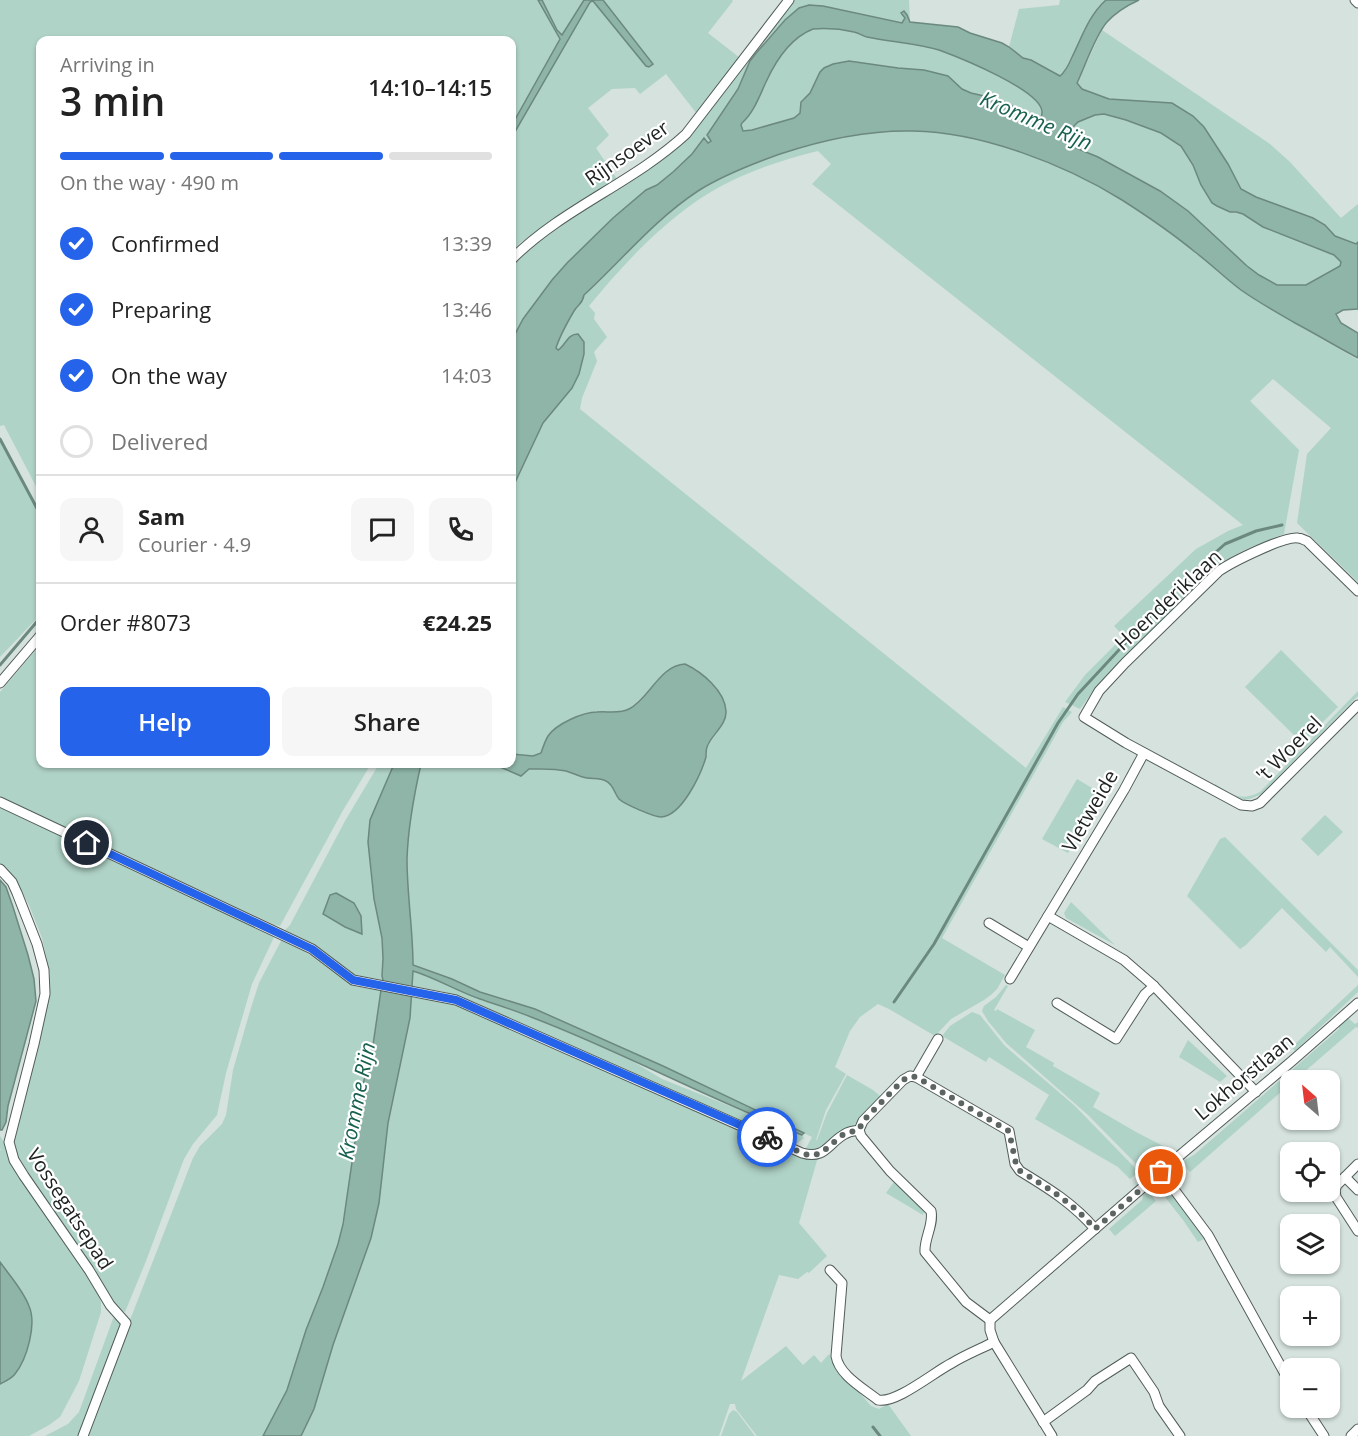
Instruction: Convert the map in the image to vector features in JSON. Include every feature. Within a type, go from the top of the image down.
[{"type":"street","name":"Rijnsoever","points":[[516,255],[558,222],[640,170],[680,140],[789,0]]},
{"type":"street","name":"Hoenderiklaan","points":[[1144,753],[1084,717],[1099,691],[1219,572],[1250,554],[1297,537],[1307,541],[1358,591]]},
{"type":"street","points":[[0,683],[36,641]]},
{"type":"street","name":"'t Woerel","points":[[1144,753],[1240,805],[1252,806],[1260,803],[1358,705]]},
{"type":"street","name":"Vletweide","points":[[1010,979],[1144,753]]},
{"type":"street","points":[[0,802],[312,949],[353,980],[456,1000],[802,1153],[811,1156],[821,1153],[845,1133],[859,1130]]},
{"type":"street","name":"Vossegatsepad","points":[[0,869],[12,882],[26,913],[44,970],[45,994],[11,1132],[9,1142],[11,1152],[24,1176],[110,1305],[126,1323],[84,1436]]},
{"type":"street","points":[[1048,916],[1124,960],[1154,986],[1256,1092]]},
{"type":"street","points":[[989,923],[1029,947]]},
{"type":"street","points":[[1057,1003],[1116,1039],[1145,994],[1154,986]]},
{"type":"street","name":"Lokhorstlaan","points":[[990,1320],[1357,1005]]},
{"type":"street","points":[[916,1077],[938,1039]]},
{"type":"street","points":[[1052,1436],[994,1342],[990,1320],[966,1302],[925,1252],[924,1244],[932,1219],[931,1211],[890,1171],[861,1136],[859,1130],[863,1121],[903,1080],[910,1076],[916,1077],[1009,1131],[1016,1164],[1020,1171],[1061,1196],[1083,1214],[1095,1229]]},
{"type":"street","points":[[1358,1164],[1337,1185],[1335,1190],[1336,1197],[1358,1231]]},
{"type":"street","points":[[1161,1172],[1208,1236],[1280,1365]]},
{"type":"street","points":[[1345,1177],[1358,1190]]},
{"type":"street","points":[[830,1270],[842,1283],[837,1364],[878,1400],[884,1402],[920,1384],[950,1364],[994,1342]]},
{"type":"street","points":[[1043,1422],[1087,1390],[1095,1381],[1131,1358],[1154,1392],[1159,1406],[1180,1436]]},
{"type":"street","points":[[1312,1418],[1324,1436]]},
{"type":"street","points":[[1351,1436],[1358,1429]]},
{"type":"shaded area","points":[[0,0],[538,0],[560,39],[516,118],[516,36],[36,36],[36,486],[4,425],[0,426]]},
{"type":"shaded area","points":[[542,0],[584,0],[562,36]]},
{"type":"shaded area","points":[[603,0],[733,1],[708,33],[740,58],[697,114],[666,74],[640,94],[635,88],[612,89],[588,108],[609,135],[596,148],[617,179],[572,206],[516,247],[516,130],[590,2],[593,1],[649,67],[653,64]]},
{"type":"shaded area","points":[[793,0],[909,0],[910,22],[905,11],[901,12],[905,18],[902,23],[823,6],[795,11],[766,40],[750,61],[738,89],[725,109],[712,141],[708,143],[704,139],[673,172],[657,185],[646,190],[613,218],[552,280],[523,319],[516,332],[516,261],[556,227],[665,157]]},
{"type":"shaded area","points":[[1060,0],[1106,0],[1098,7],[1061,76],[1058,76],[1031,60],[1023,58],[1009,47],[1019,9],[1059,5]]},
{"type":"shaded area","points":[[813,29],[856,32],[867,37],[945,52],[997,75],[1029,94],[1039,104],[1041,117],[1033,122],[1011,105],[962,89],[948,76],[924,70],[849,61],[833,64],[820,72],[810,93],[802,100],[800,113],[794,118],[743,131],[741,125],[753,111],[786,49],[803,34]]},
{"type":"shaded area","points":[[1102,30],[1270,144],[1290,162],[1341,218],[1358,204],[1358,242],[1356,244],[1335,236],[1325,225],[1313,218],[1256,197],[1241,189],[1218,149],[1192,116],[1172,103],[1109,99],[1082,89],[1077,83]]},
{"type":"shaded area","points":[[1104,114],[1161,133],[1181,146],[1209,199],[1217,206],[1230,212],[1243,214],[1263,227],[1334,255],[1341,262],[1340,266],[1306,285],[1277,285],[1259,275],[1188,211],[1160,191],[1068,142],[1067,133],[1078,122]]},
{"type":"shaded area","points":[[913,131],[950,134],[1019,151],[1073,173],[1120,199],[1170,233],[1258,301],[1358,360],[1358,582],[1297,523],[1307,454],[1331,428],[1273,379],[1250,401],[1299,450],[1284,534],[1222,562],[1112,671],[1080,709],[1065,702],[1085,675],[1124,636],[1114,626],[1196,549],[1243,525],[812,184],[831,164],[818,151],[756,170],[712,191],[668,223],[626,263],[589,306],[595,313],[594,319],[607,337],[594,352],[597,361],[580,409],[1026,768],[1063,707],[1072,712],[1063,722],[942,938],[1005,975],[997,989],[984,1000],[951,1019],[935,1036],[878,1004],[860,1017],[850,1031],[835,1067],[846,1074],[826,1110],[816,1140],[847,1075],[880,1096],[853,1126],[815,1152],[805,1150],[812,1137],[663,1066],[535,1009],[480,992],[413,965],[407,859],[420,768],[553,768],[607,782],[618,798],[651,815],[689,794],[706,757],[707,747],[724,722],[726,712],[724,702],[713,684],[696,669],[669,670],[629,709],[615,712],[541,753],[533,756],[516,754],[516,480],[543,423],[572,388],[579,374],[584,342],[580,336],[566,341],[558,350],[556,348],[564,329],[584,295],[632,246],[679,204],[737,170],[799,147],[842,137]]},
{"type":"shaded area","points":[[0,439],[36,508],[36,619],[0,657]]},
{"type":"shaded area","points":[[36,650],[36,768],[369,768],[280,926],[275,925],[0,798],[0,692]]},
{"type":"shaded area","points":[[1281,650],[1338,707],[1302,743],[1245,687]]},
{"type":"shaded area","points":[[1358,691],[1358,696],[1261,794],[1241,800],[1213,787],[1215,784],[1242,797],[1260,792]]},
{"type":"shaded area","points":[[377,768],[392,768],[370,820],[368,842],[374,899],[382,938],[384,984],[355,978],[283,932],[290,925],[345,821]]},
{"type":"shaded area","points":[[1077,779],[1102,794],[1068,853],[1042,839]]},
{"type":"shaded area","points":[[0,808],[270,933],[274,937],[252,984],[226,1073],[217,1115],[193,1144],[184,1159],[125,1312],[118,1309],[16,1160],[12,1144],[44,1012],[50,974],[42,938],[29,905],[19,887],[0,863]]},
{"type":"shaded area","points":[[1325,815],[1343,832],[1318,856],[1301,839]]},
{"type":"shaded area","points":[[1225,837],[1358,970],[1358,977],[1330,947],[1326,952],[1282,908],[1240,949],[1187,896],[1220,839]]},
{"type":"shaded area","points":[[1071,902],[1115,945],[1066,918],[1064,913]]},
{"type":"shaded area","points":[[282,939],[303,950],[351,983],[364,988],[381,990],[373,1045],[360,1096],[347,1198],[338,1244],[287,1390],[263,1436],[87,1436],[128,1323],[193,1158],[200,1146],[222,1124],[226,1115],[233,1070],[250,1011],[259,983]]},
{"type":"shaded area","points":[[412,971],[435,978],[476,998],[531,1017],[629,1059],[662,1079],[802,1135],[804,1138],[796,1144],[461,998],[441,991],[411,987]]},
{"type":"shaded area","points":[[1006,985],[1008,986],[994,1010],[997,1009],[1035,1030],[1026,1047],[1054,1063],[1053,1066],[1100,1093],[1093,1107],[1167,1148],[1142,1170],[1088,1115],[1006,1043],[988,1021],[982,1011],[984,1006]]},
{"type":"shaded area","points":[[1358,985],[1358,992],[1295,1051],[1292,1047]]},
{"type":"shaded area","points":[[411,996],[449,1002],[818,1157],[799,1223],[827,1256],[809,1273],[807,1272],[798,1279],[779,1275],[741,1381],[786,1346],[803,1365],[814,1355],[821,1363],[829,1354],[871,1406],[879,1409],[888,1404],[911,1436],[757,1436],[736,1409],[735,1404],[730,1404],[719,1436],[301,1436],[314,1409],[333,1345],[371,1238],[379,1203],[388,1123],[410,1018]]},
{"type":"shaded area","points":[[972,1012],[980,1015],[1005,1046],[1075,1106],[1139,1172],[1130,1179],[1118,1167],[1035,1119],[1049,1095],[989,1057],[986,1062],[942,1036],[950,1026]]},
{"type":"shaded area","points":[[1348,1018],[1355,1024],[1358,1022],[1358,1028],[1356,1027],[1307,1070],[1292,1070],[1339,1029],[1339,1025]]},
{"type":"shaded area","points":[[1188,1040],[1227,1076],[1220,1082],[1179,1057]]},
{"type":"shaded area","points":[[1280,1080],[1280,1093],[1190,1172],[1181,1162],[1194,1155]]},
{"type":"shaded area","points":[[0,1136],[98,1292],[101,1302],[101,1312],[79,1381],[60,1417],[29,1436],[0,1436],[0,1384],[10,1379],[20,1365],[32,1326],[30,1307],[0,1262],[0,1150],[2,1149],[0,1149]]},
{"type":"shaded area","points":[[894,1182],[924,1211],[923,1215],[886,1193]]},
{"type":"shaded area","points":[[1165,1188],[1204,1239],[1198,1242],[1161,1192]]},
{"type":"shaded area","points":[[1147,1190],[1156,1201],[1115,1236],[1109,1229],[1142,1200]]},
{"type":"shaded area","points":[[114,1316],[121,1325],[80,1436],[45,1436],[68,1424],[79,1412]]},
{"type":"shaded area","points":[[733,1410],[755,1436],[721,1436],[729,1414]]},
{"type":"water","points":[[538,0],[542,0],[557,30],[562,35],[584,0],[603,0],[653,64],[646,66],[593,1],[590,2],[516,130],[516,118],[560,39]]},
{"type":"water","name":"Kromme Rijn","points":[[1106,0],[1139,0],[1118,12],[1103,27],[1077,83],[1082,89],[1109,99],[1172,103],[1193,116],[1204,127],[1241,189],[1256,197],[1313,218],[1325,225],[1335,236],[1356,244],[1358,242],[1358,309],[1343,310],[1336,314],[1341,323],[1358,333],[1358,358],[1254,299],[1159,225],[1122,200],[1074,174],[1021,152],[966,137],[913,131],[863,134],[812,144],[738,170],[708,185],[682,202],[639,240],[584,295],[566,325],[556,348],[558,350],[571,336],[578,334],[584,342],[584,354],[579,374],[572,388],[543,423],[516,480],[516,332],[523,319],[567,263],[613,218],[646,190],[657,185],[673,172],[692,154],[704,138],[708,143],[711,141],[707,135],[738,89],[750,61],[785,20],[799,8],[809,5],[823,6],[902,23],[905,18],[901,13],[904,11],[910,22],[958,27],[1002,43],[1023,58],[1060,76],[1068,65],[1090,19]],"holes":[[[813,29],[834,29],[939,50],[980,67],[1029,95],[1039,104],[1041,117],[1033,122],[1011,105],[962,89],[948,76],[924,70],[849,61],[833,64],[820,72],[810,93],[801,102],[800,113],[794,118],[743,131],[741,125],[753,109],[779,58],[791,44]],[[1104,114],[1161,133],[1181,146],[1212,203],[1230,212],[1243,214],[1263,227],[1334,255],[1341,262],[1340,266],[1306,285],[1277,285],[1247,266],[1188,211],[1160,191],[1098,157],[1076,148],[1066,138],[1067,133],[1078,122],[1095,115]]]},
{"type":"water","points":[[685,664],[712,683],[722,696],[726,716],[709,743],[706,757],[690,793],[669,815],[657,816],[627,804],[619,799],[611,785],[604,780],[552,769],[529,769],[521,776],[502,768],[516,768],[516,754],[533,756],[541,753],[552,732],[577,716],[629,709],[643,698],[662,676],[676,666]]},
{"type":"water","points":[[392,768],[420,768],[412,811],[407,859],[413,965],[480,992],[535,1009],[663,1066],[804,1133],[802,1135],[734,1107],[565,1031],[471,996],[413,971],[410,1018],[388,1123],[379,1203],[371,1238],[333,1345],[314,1409],[301,1436],[263,1436],[287,1390],[343,1224],[360,1096],[373,1045],[381,990],[384,984],[382,938],[374,899],[368,842],[370,820]]},
{"type":"water","points":[[0,880],[6,887],[28,955],[36,1001],[8,1106],[6,1122],[2,1130],[0,1130]]},
{"type":"water","points":[[336,893],[354,903],[361,916],[362,934],[323,914],[330,895]]},
{"type":"water","points":[[0,1262],[26,1300],[32,1322],[27,1351],[19,1368],[12,1377],[0,1384]]},
{"type":"waterway","points":[[0,439],[36,506]]},
{"type":"waterway","points":[[894,1002],[934,944],[1058,723],[1078,694],[1189,576],[1225,544],[1256,531],[1282,525]]},
{"type":"waterway","points":[[0,665],[36,623]]},
{"type":"waterway","points":[[873,1427],[880,1436]]},
{"type":"way so far","points":[[767,1137],[811,1156],[821,1153],[845,1133],[859,1130],[863,1121],[903,1080],[910,1076],[916,1077],[1009,1131],[1016,1164],[1020,1171],[1061,1196],[1083,1214],[1095,1229],[1161,1172]]},
{"type":"route","points":[[87,843],[312,949],[353,980],[456,1000],[767,1137]]}]
